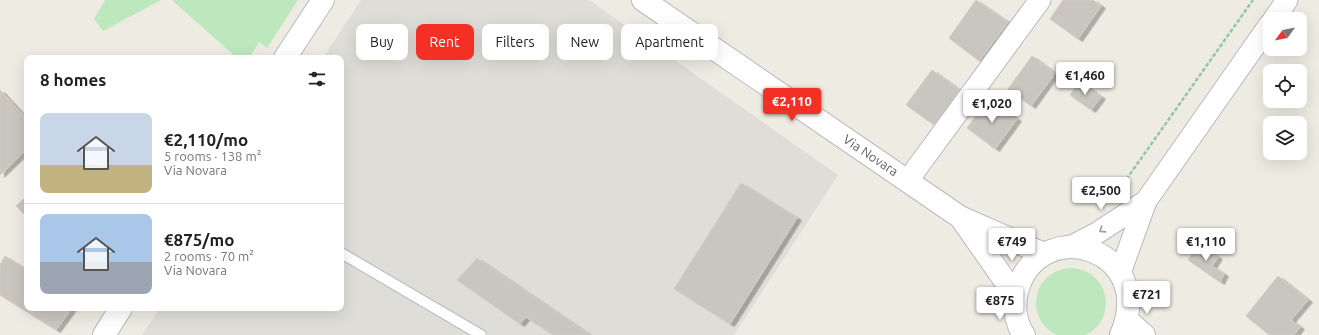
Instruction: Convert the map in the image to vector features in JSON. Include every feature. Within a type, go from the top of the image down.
[{"type":"street","points":[[287,55],[323,0]]},
{"type":"street","name":"Via Novara","points":[[643,0],[960,217],[1044,254]]},
{"type":"street","points":[[908,180],[1040,0]]},
{"type":"street","points":[[1279,12],[1287,0]]},
{"type":"street","points":[[1120,273],[1146,201],[1263,34]]},
{"type":"street","points":[[1070,247],[1097,233],[1146,201]]},
{"type":"street","name":"Via Novara","points":[[960,217],[1016,295]]},
{"type":"street","points":[[1024,335],[1016,313],[1016,295],[1021,279],[1030,265],[1044,254],[1057,249],[1070,247],[1090,250],[1107,259],[1120,273],[1127,288],[1129,304],[1124,328],[1144,335]]},
{"type":"street","points":[[104,335],[119,311]]},
{"type":"lane","points":[[344,255],[481,335]]},
{"type":"path","points":[[1115,196],[1253,0]]},
{"type":"shaded area","points":[[361,0],[589,0],[623,24],[621,24],[621,60],[674,60],[838,175],[734,335],[142,335],[158,311],[344,311],[344,55],[325,55]]},
{"type":"green space","points":[[105,0],[161,0],[103,31],[94,19]]},
{"type":"green space","points":[[172,0],[298,0],[267,48],[259,42],[251,55],[234,55]]},
{"type":"green space","points":[[1064,269],[1078,269],[1090,274],[1096,278],[1105,296],[1105,310],[1100,322],[1096,328],[1081,336],[1061,336],[1052,332],[1046,328],[1037,310],[1037,296],[1042,284],[1046,278]]},
{"type":"building","points":[[976,0],[1008,22],[979,61],[949,38]]},
{"type":"building","points":[[1063,0],[1093,0],[1101,6],[1078,39],[1050,19]]},
{"type":"building","points":[[1032,56],[1055,73],[1031,106],[1008,89]]},
{"type":"building","points":[[932,70],[960,90],[934,125],[906,105]]},
{"type":"building","points":[[1080,81],[1101,97],[1091,110],[1070,95]]},
{"type":"building","points":[[0,90],[24,116],[24,152],[0,175]]},
{"type":"building","points":[[989,98],[1017,119],[995,149],[967,128]]},
{"type":"building","points":[[741,183],[797,218],[730,324],[674,289]]},
{"type":"building","points":[[24,199],[24,214],[16,206]]},
{"type":"building","points":[[1198,244],[1218,257],[1212,266],[1224,274],[1220,282],[1188,260]]},
{"type":"building","points":[[5,256],[24,268],[24,310],[0,295],[0,265]]},
{"type":"building","points":[[477,258],[590,335],[553,335],[526,317],[520,324],[457,280]]},
{"type":"building","points":[[1278,276],[1308,300],[1291,320],[1300,327],[1294,335],[1269,335],[1246,316]]},
{"type":"building","points":[[26,311],[70,311],[56,330]]}]
